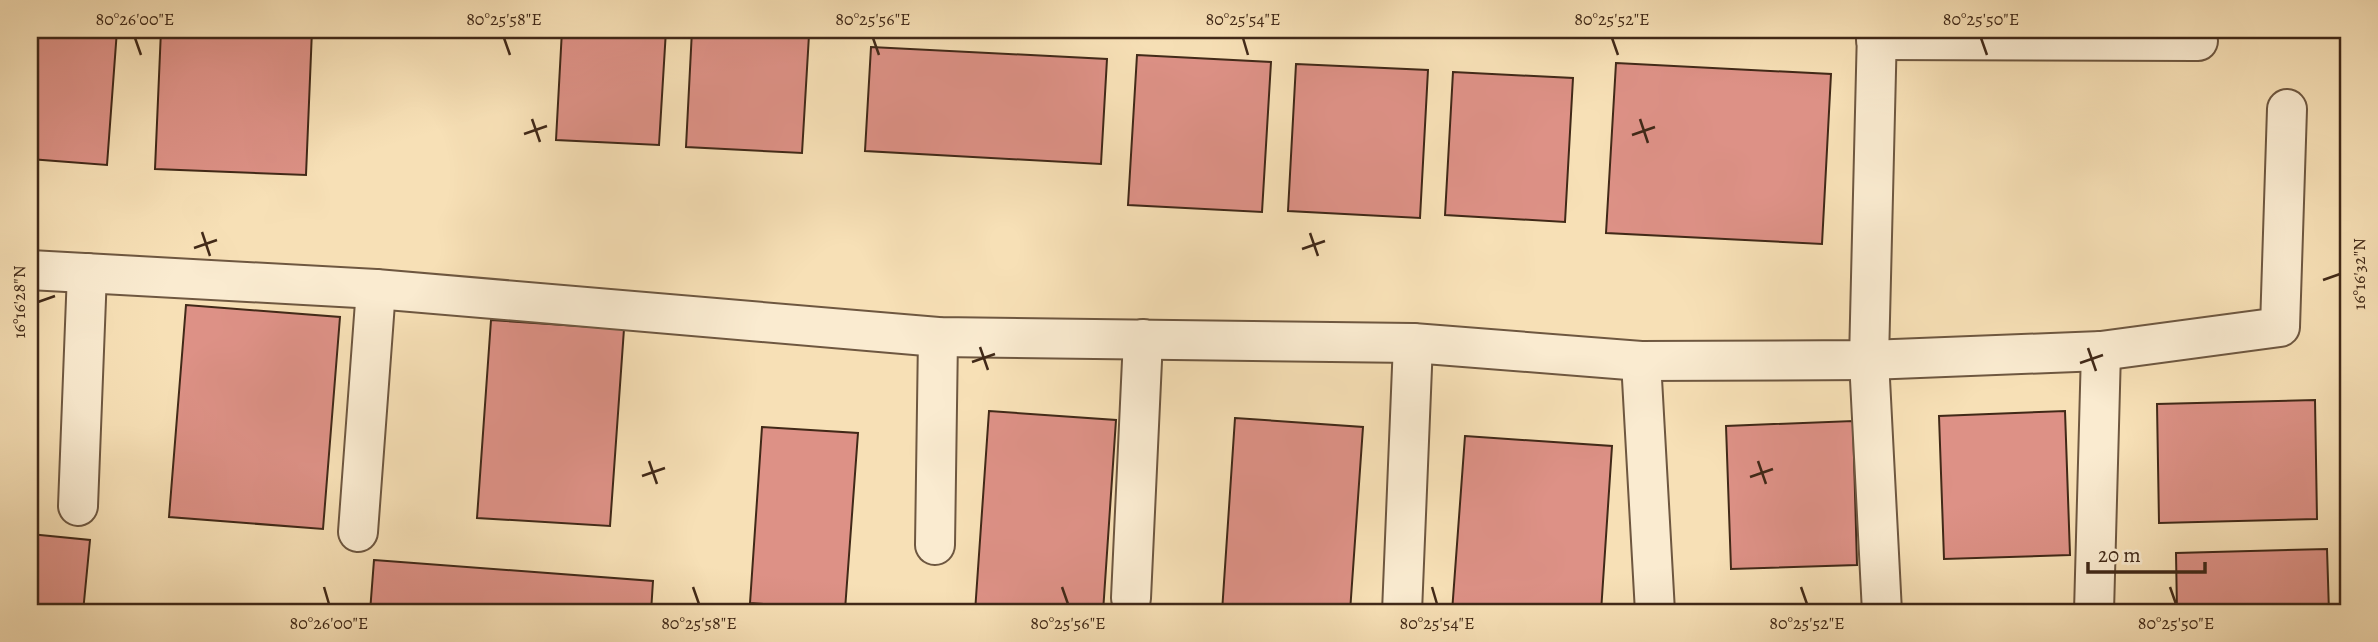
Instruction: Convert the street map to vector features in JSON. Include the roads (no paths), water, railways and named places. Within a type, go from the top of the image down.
[{"type":"lane","points":[[1882,612],[1869,360],[1877,35],[2198,41]]},
{"type":"lane","points":[[30,270],[376,289],[938,337],[1413,343],[1641,361],[1869,360],[2101,351],[2280,327],[2287,108]]},
{"type":"lane","points":[[78,506],[87,274]]},
{"type":"lane","points":[[358,532],[376,289]]},
{"type":"lane","points":[[935,545],[938,337]]},
{"type":"lane","points":[[1131,598],[1143,339]]},
{"type":"lane","points":[[1402,612],[1413,343]]},
{"type":"lane","points":[[2094,612],[2101,351]]},
{"type":"lane","points":[[1641,361],[1655,612]]}]
